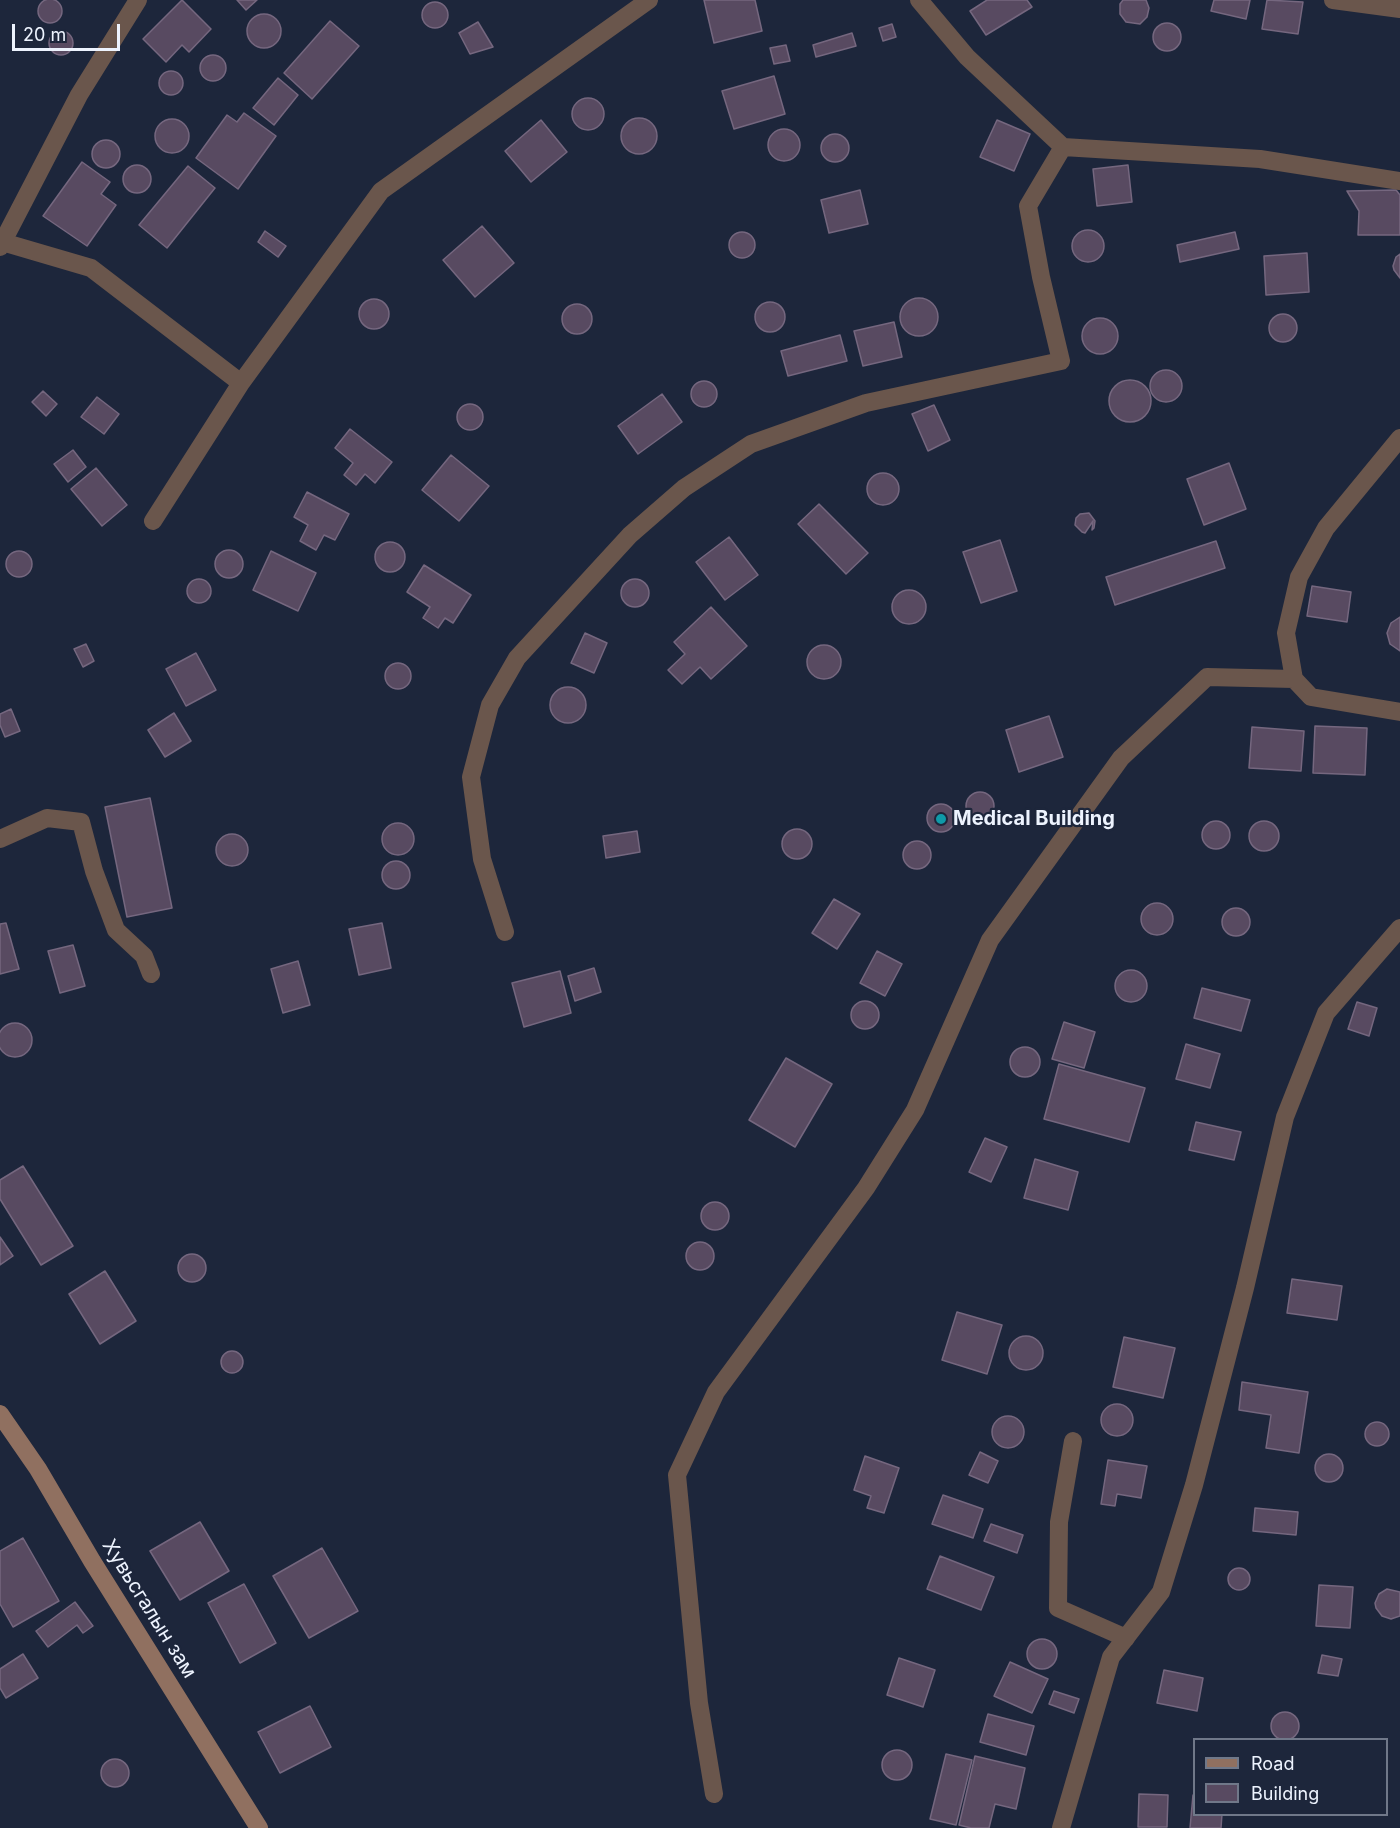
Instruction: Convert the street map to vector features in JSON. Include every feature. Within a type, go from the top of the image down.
[{"type":"main road","name":"Хувьсгалын зам","points":[[0,1414],[38,1469],[92,1561],[259,1828]]},
{"type":"street","points":[[138,0],[79,95],[1,244],[91,268],[241,383]]},
{"type":"street","points":[[153,521],[241,383],[381,191],[649,0]]},
{"type":"street","points":[[919,0],[967,57],[1063,147],[1260,159],[1400,181]]},
{"type":"street","points":[[1333,0],[1400,9]]},
{"type":"street","points":[[505,932],[482,859],[471,777],[490,705],[517,658],[630,535],[684,488],[751,444],[866,403],[1061,361],[1041,277],[1028,206],[1063,147]]},
{"type":"street","points":[[1400,438],[1326,528],[1299,577],[1286,633],[1294,679],[1311,697],[1400,712]]},
{"type":"street","points":[[714,1794],[699,1702],[677,1475],[716,1392],[866,1188],[915,1110],[990,940],[1121,758],[1207,677],[1294,679]]},
{"type":"street","points":[[0,839],[47,818],[81,822],[94,871],[116,930],[144,956],[151,975]]},
{"type":"street","points":[[1061,1828],[1111,1657],[1161,1592],[1194,1485],[1245,1288],[1285,1117],[1304,1066],[1326,1012],[1400,928]]},
{"type":"street","points":[[1073,1441],[1059,1521],[1058,1608],[1126,1638]]},
{"type":"building","points":[[50,-1],[59,2],[62,11],[59,20],[50,23],[41,20],[38,11],[41,2]]},
{"type":"building","points":[[182,0],[211,29],[189,52],[182,45],[166,62],[143,39]]},
{"type":"building","points":[[237,0],[257,0],[246,10]]},
{"type":"building","points":[[704,0],[755,0],[762,31],[714,43]]},
{"type":"building","points":[[987,0],[1027,0],[1032,7],[986,35],[970,11]]},
{"type":"building","points":[[1123,0],[1146,0],[1149,8],[1147,17],[1140,24],[1126,22],[1120,14],[1120,4]]},
{"type":"building","points":[[1214,0],[1250,0],[1246,19],[1211,11]]},
{"type":"building","points":[[1267,0],[1303,2],[1298,34],[1262,29]]},
{"type":"building","points":[[435,2],[444,6],[448,15],[444,24],[435,28],[426,24],[422,15],[426,6]]},
{"type":"building","points":[[264,14],[276,19],[281,31],[276,43],[264,48],[252,43],[247,31],[252,19]]},
{"type":"building","points":[[330,21],[359,46],[312,99],[284,73]]},
{"type":"building","points":[[478,22],[493,47],[470,54],[459,33]]},
{"type":"building","points":[[1167,23],[1177,27],[1181,37],[1177,47],[1167,51],[1157,47],[1153,37],[1157,27]]},
{"type":"building","points":[[892,24],[896,37],[883,41],[879,28]]},
{"type":"building","points":[[61,31],[69,35],[73,43],[69,51],[61,55],[53,51],[49,43],[53,35]]},
{"type":"building","points":[[852,33],[856,46],[816,57],[813,45]]},
{"type":"building","points":[[786,45],[790,61],[774,64],[770,48]]},
{"type":"building","points":[[213,55],[222,59],[226,68],[222,77],[213,81],[204,77],[200,68],[204,59]]},
{"type":"building","points":[[171,71],[176,72],[182,78],[182,88],[176,94],[171,95],[166,94],[160,88],[159,83],[160,78],[166,72]]},
{"type":"building","points":[[774,76],[785,114],[734,129],[722,91]]},
{"type":"building","points":[[278,78],[298,95],[274,125],[253,108]]},
{"type":"building","points":[[588,98],[599,103],[604,114],[599,125],[588,130],[577,125],[572,114],[577,103]]},
{"type":"building","points":[[244,113],[276,136],[238,189],[196,158],[227,115],[237,122]]},
{"type":"building","points":[[639,118],[652,123],[657,136],[652,149],[639,154],[626,149],[621,136],[626,123]]},
{"type":"building","points":[[172,119],[184,124],[189,136],[184,148],[172,153],[160,148],[155,136],[160,124]]},
{"type":"building","points":[[541,120],[567,152],[531,182],[505,151]]},
{"type":"building","points":[[997,120],[1030,134],[1014,171],[980,157]]},
{"type":"building","points":[[784,129],[795,134],[800,145],[795,156],[784,161],[773,156],[768,145],[773,134]]},
{"type":"building","points":[[835,134],[845,138],[849,148],[845,158],[835,162],[825,158],[821,148],[825,138]]},
{"type":"building","points":[[106,140],[116,144],[120,154],[116,164],[106,168],[96,164],[92,154],[96,144]]},
{"type":"building","points":[[82,162],[110,182],[101,194],[116,205],[87,246],[43,216]]},
{"type":"building","points":[[137,165],[147,169],[151,179],[147,189],[137,193],[127,189],[123,179],[127,169]]},
{"type":"building","points":[[1128,165],[1132,202],[1097,206],[1093,169]]},
{"type":"building","points":[[188,166],[215,188],[167,248],[139,225]]},
{"type":"building","points":[[860,190],[868,224],[829,233],[821,200]]},
{"type":"building","points":[[1396,190],[1400,195],[1400,235],[1358,235],[1359,211],[1347,191]]},
{"type":"building","points":[[482,226],[514,263],[475,297],[443,260]]},
{"type":"building","points":[[1088,230],[1099,235],[1104,246],[1099,257],[1088,262],[1077,257],[1072,246],[1077,235]]},
{"type":"building","points":[[265,231],[286,246],[278,257],[258,242]]},
{"type":"building","points":[[742,232],[751,236],[755,245],[751,254],[742,258],[733,254],[729,245],[733,236]]},
{"type":"building","points":[[1235,232],[1239,249],[1180,262],[1177,245]]},
{"type":"building","points":[[1307,253],[1309,292],[1266,295],[1264,256]]},
{"type":"building","points":[[1400,254],[1400,278],[1393,266],[1396,257]]},
{"type":"building","points":[[919,298],[933,303],[938,317],[933,331],[919,336],[905,331],[900,317],[905,303]]},
{"type":"building","points":[[374,299],[380,300],[388,308],[388,320],[380,328],[374,329],[368,328],[360,320],[359,314],[360,308],[368,300]]},
{"type":"building","points":[[770,302],[781,306],[785,317],[781,328],[770,332],[759,328],[755,317],[759,306]]},
{"type":"building","points":[[577,304],[587,309],[592,319],[587,329],[577,334],[567,329],[562,319],[567,309]]},
{"type":"building","points":[[1283,314],[1293,318],[1297,328],[1293,338],[1283,342],[1273,338],[1269,328],[1273,318]]},
{"type":"building","points":[[1100,318],[1112,324],[1118,336],[1112,348],[1100,354],[1088,348],[1082,336],[1088,324]]},
{"type":"building","points":[[894,322],[902,357],[863,366],[854,331]]},
{"type":"building","points":[[840,335],[847,361],[788,376],[781,351]]},
{"type":"building","points":[[1166,370],[1177,375],[1182,386],[1177,397],[1166,402],[1155,397],[1150,386],[1155,375]]},
{"type":"building","points":[[1130,380],[1138,381],[1145,386],[1150,393],[1150,409],[1145,416],[1138,421],[1130,422],[1122,421],[1115,416],[1110,409],[1109,401],[1110,393],[1115,386],[1122,381]]},
{"type":"building","points":[[704,381],[713,385],[717,394],[713,403],[704,407],[695,403],[691,394],[695,385]]},
{"type":"building","points":[[43,391],[57,404],[46,416],[32,402]]},
{"type":"building","points":[[662,394],[682,422],[638,454],[618,426]]},
{"type":"building","points":[[97,397],[119,414],[104,434],[81,417]]},
{"type":"building","points":[[470,404],[479,408],[483,417],[479,426],[470,430],[461,426],[457,417],[461,408]]},
{"type":"building","points":[[934,405],[950,440],[928,451],[912,414]]},
{"type":"building","points":[[350,429],[392,462],[375,483],[365,474],[356,485],[344,475],[353,463],[335,448]]},
{"type":"building","points":[[73,450],[86,467],[68,482],[54,464]]},
{"type":"building","points":[[451,455],[489,486],[459,521],[422,490]]},
{"type":"building","points":[[1229,463],[1246,509],[1204,525],[1187,479]]},
{"type":"building","points":[[96,468],[127,505],[102,526],[71,489]]},
{"type":"building","points":[[883,473],[894,478],[899,489],[894,500],[883,505],[872,500],[867,489],[872,478]]},
{"type":"building","points":[[307,492],[349,514],[335,540],[324,535],[316,550],[300,541],[308,525],[294,517]]},
{"type":"building","points":[[819,504],[868,553],[846,574],[798,524]]},
{"type":"building","points":[[1089,513],[1095,521],[1094,528],[1092,530],[1093,521],[1085,533],[1075,525],[1076,518],[1080,514]]},
{"type":"building","points":[[729,537],[758,575],[725,600],[696,562]]},
{"type":"building","points":[[1000,540],[1017,591],[981,603],[963,552]]},
{"type":"building","points":[[1216,541],[1225,568],[1115,605],[1106,577]]},
{"type":"building","points":[[390,542],[400,547],[405,557],[400,567],[390,572],[380,567],[375,557],[380,547]]},
{"type":"building","points":[[229,550],[239,554],[243,564],[239,574],[229,578],[219,574],[215,564],[219,554]]},
{"type":"building","points":[[19,551],[29,554],[32,564],[29,574],[19,577],[9,574],[6,564],[9,554]]},
{"type":"building","points":[[271,551],[316,573],[298,611],[253,590]]},
{"type":"building","points":[[424,565],[471,595],[453,623],[445,618],[438,628],[423,618],[430,607],[407,592]]},
{"type":"building","points":[[199,579],[208,582],[211,591],[208,600],[199,603],[190,600],[187,591],[190,582]]},
{"type":"building","points":[[635,579],[645,583],[649,593],[645,603],[635,607],[625,603],[621,593],[625,583]]},
{"type":"building","points":[[1312,586],[1351,592],[1347,622],[1307,616]]},
{"type":"building","points":[[909,590],[921,595],[926,607],[921,619],[909,624],[897,619],[892,607],[897,595]]},
{"type":"building","points":[[711,607],[747,646],[711,679],[700,667],[682,684],[668,670],[685,654],[674,642]]},
{"type":"building","points":[[1400,617],[1400,651],[1390,644],[1387,633],[1391,623]]},
{"type":"building","points":[[585,633],[607,643],[594,673],[571,663]]},
{"type":"building","points":[[86,644],[94,661],[83,667],[74,649]]},
{"type":"building","points":[[824,645],[836,650],[841,662],[836,674],[824,679],[812,674],[807,662],[812,650]]},
{"type":"building","points":[[196,653],[216,690],[186,706],[166,669]]},
{"type":"building","points":[[398,663],[408,666],[411,676],[408,686],[398,689],[388,686],[385,676],[388,666]]},
{"type":"building","points":[[568,687],[581,692],[586,705],[581,718],[568,723],[555,718],[550,705],[555,692]]},
{"type":"building","points":[[11,709],[20,731],[5,737],[0,725],[0,714]]},
{"type":"building","points":[[174,713],[191,741],[165,757],[148,730]]},
{"type":"building","points":[[1049,716],[1063,757],[1019,772],[1006,730]]},
{"type":"building","points":[[1315,726],[1367,728],[1365,775],[1313,773]]},
{"type":"building","points":[[1252,727],[1304,731],[1301,771],[1249,768]]},
{"type":"building","name":"Medical Building","points":[[980,792],[990,796],[994,806],[990,816],[980,820],[970,816],[966,806],[970,796]]},
{"type":"building","points":[[150,798],[172,908],[127,917],[105,807]]},
{"type":"building","name":"Medical Building","points":[[941,804],[951,808],[955,818],[951,828],[941,832],[931,828],[927,818],[931,808]]},
{"type":"building","points":[[1216,821],[1226,825],[1230,835],[1226,845],[1216,849],[1206,845],[1202,835],[1206,825]]},
{"type":"building","points":[[1264,821],[1270,822],[1278,830],[1278,842],[1270,850],[1264,851],[1258,850],[1250,842],[1249,836],[1250,830],[1258,822]]},
{"type":"building","points":[[398,823],[409,828],[414,839],[409,850],[398,855],[387,850],[382,839],[387,828]]},
{"type":"building","points":[[797,829],[807,834],[812,844],[807,854],[797,859],[787,854],[782,844],[787,834]]},
{"type":"building","points":[[637,831],[640,852],[606,858],[603,836]]},
{"type":"building","points":[[232,834],[243,839],[248,850],[243,861],[232,866],[221,861],[216,850],[221,839]]},
{"type":"building","points":[[917,841],[927,845],[931,855],[927,865],[917,869],[907,865],[903,855],[907,845]]},
{"type":"building","points":[[396,861],[406,865],[410,875],[406,885],[396,889],[386,885],[382,875],[386,865]]},
{"type":"building","points":[[834,899],[860,914],[837,949],[812,933]]},
{"type":"building","points":[[1157,903],[1169,907],[1173,919],[1169,931],[1157,935],[1145,931],[1141,919],[1145,907]]},
{"type":"building","points":[[1236,908],[1246,912],[1250,922],[1246,932],[1236,936],[1226,932],[1222,922],[1226,912]]},
{"type":"building","points":[[6,923],[19,969],[0,974],[0,924]]},
{"type":"building","points":[[382,923],[391,968],[359,975],[349,929]]},
{"type":"building","points":[[73,945],[85,986],[60,993],[48,951]]},
{"type":"building","points":[[877,951],[902,964],[885,996],[860,983]]},
{"type":"building","points":[[298,961],[310,1005],[283,1013],[271,969]]},
{"type":"building","points":[[594,968],[601,992],[575,1001],[568,976]]},
{"type":"building","points":[[1131,970],[1142,975],[1147,986],[1142,997],[1131,1002],[1120,997],[1115,986],[1120,975]]},
{"type":"building","points":[[560,971],[571,1013],[524,1027],[512,983]]},
{"type":"building","points":[[1202,988],[1250,1000],[1241,1031],[1194,1018]]},
{"type":"building","points":[[865,1001],[875,1005],[879,1015],[875,1025],[865,1029],[855,1025],[851,1015],[855,1005]]},
{"type":"building","points":[[1357,1002],[1377,1008],[1369,1036],[1348,1029]]},
{"type":"building","points":[[1064,1022],[1095,1032],[1084,1068],[1052,1059]]},
{"type":"building","points":[[15,1023],[27,1028],[32,1040],[27,1052],[15,1057],[3,1052],[-1,1037],[3,1028]]},
{"type":"building","points":[[1186,1044],[1220,1054],[1210,1088],[1176,1079]]},
{"type":"building","points":[[1025,1047],[1035,1052],[1040,1062],[1035,1072],[1025,1077],[1015,1072],[1010,1062],[1015,1052]]},
{"type":"building","points":[[786,1058],[832,1084],[795,1147],[749,1120]]},
{"type":"building","points":[[1059,1064],[1145,1088],[1129,1142],[1044,1119]]},
{"type":"building","points":[[1196,1122],[1241,1132],[1234,1160],[1189,1150]]},
{"type":"building","points":[[985,1138],[1007,1147],[991,1182],[969,1172]]},
{"type":"building","points":[[1035,1159],[1078,1172],[1068,1210],[1024,1198]]},
{"type":"building","points":[[23,1166],[73,1246],[41,1265],[0,1199],[0,1180]]},
{"type":"building","points":[[715,1202],[725,1206],[729,1216],[725,1226],[715,1230],[705,1226],[701,1216],[705,1206]]},
{"type":"building","points":[[0,1237],[13,1256],[0,1265]]},
{"type":"building","points":[[700,1242],[710,1246],[714,1256],[710,1266],[700,1270],[690,1266],[686,1256],[690,1246]]},
{"type":"building","points":[[192,1254],[202,1258],[206,1268],[202,1278],[192,1282],[182,1278],[178,1268],[182,1258]]},
{"type":"building","points":[[105,1271],[136,1321],[100,1344],[69,1294]]},
{"type":"building","points":[[1292,1279],[1342,1286],[1337,1320],[1287,1313]]},
{"type":"building","points":[[957,1312],[1002,1325],[987,1374],[942,1360]]},
{"type":"building","points":[[1026,1336],[1038,1341],[1043,1353],[1038,1365],[1026,1370],[1014,1365],[1009,1353],[1014,1341]]},
{"type":"building","points":[[1124,1337],[1175,1348],[1163,1398],[1113,1387]]},
{"type":"building","points":[[232,1351],[240,1354],[243,1362],[240,1370],[232,1373],[224,1370],[221,1362],[224,1354]]},
{"type":"building","points":[[1242,1382],[1308,1392],[1299,1453],[1266,1448],[1271,1415],[1239,1410]]},
{"type":"building","points":[[1117,1404],[1128,1409],[1133,1420],[1128,1431],[1117,1436],[1106,1431],[1101,1420],[1106,1409]]},
{"type":"building","points":[[1008,1416],[1019,1421],[1024,1432],[1019,1443],[1008,1448],[997,1443],[992,1432],[997,1421]]},
{"type":"building","points":[[1377,1422],[1382,1423],[1388,1429],[1388,1439],[1382,1445],[1377,1446],[1372,1445],[1366,1439],[1365,1434],[1366,1429],[1372,1423]]},
{"type":"building","points":[[980,1452],[998,1461],[988,1483],[969,1475]]},
{"type":"building","points":[[1329,1454],[1339,1458],[1343,1468],[1339,1478],[1329,1482],[1319,1478],[1315,1468],[1319,1458]]},
{"type":"building","points":[[865,1456],[899,1468],[884,1513],[867,1508],[871,1496],[854,1490]]},
{"type":"building","points":[[1108,1460],[1147,1466],[1141,1498],[1117,1494],[1115,1506],[1101,1504]]},
{"type":"building","points":[[943,1495],[983,1509],[973,1538],[932,1524]]},
{"type":"building","points":[[1255,1508],[1298,1512],[1296,1535],[1253,1531]]},
{"type":"building","points":[[200,1522],[229,1571],[180,1600],[150,1551]]},
{"type":"building","points":[[991,1524],[1023,1535],[1017,1553],[984,1541]]},
{"type":"building","points":[[23,1538],[59,1601],[13,1627],[0,1604],[0,1551]]},
{"type":"building","points":[[322,1548],[358,1611],[309,1638],[273,1576]]},
{"type":"building","points":[[940,1556],[994,1577],[981,1610],[927,1589]]},
{"type":"building","points":[[1239,1568],[1247,1571],[1250,1579],[1247,1587],[1239,1590],[1231,1587],[1228,1579],[1231,1571]]},
{"type":"building","points":[[244,1584],[276,1643],[240,1663],[208,1603]]},
{"type":"building","points":[[1319,1585],[1353,1587],[1350,1628],[1316,1626]]},
{"type":"building","points":[[1387,1589],[1400,1592],[1400,1616],[1391,1619],[1382,1616],[1375,1603],[1379,1594]]},
{"type":"building","points":[[75,1602],[93,1626],[83,1633],[77,1625],[48,1647],[36,1631]]},
{"type":"building","points":[[1042,1639],[1053,1643],[1057,1654],[1053,1665],[1042,1669],[1031,1665],[1027,1654],[1031,1643]]},
{"type":"building","points":[[23,1654],[38,1678],[6,1698],[0,1688],[0,1669]]},
{"type":"building","points":[[1322,1655],[1342,1659],[1338,1676],[1318,1673]]},
{"type":"building","points":[[899,1658],[935,1670],[923,1707],[887,1695]]},
{"type":"building","points":[[1010,1662],[1048,1679],[1032,1713],[994,1696]]},
{"type":"building","points":[[1164,1670],[1203,1678],[1197,1711],[1157,1703]]},
{"type":"building","points":[[1054,1691],[1079,1699],[1074,1713],[1049,1704]]},
{"type":"building","points":[[310,1706],[331,1747],[280,1773],[258,1732]]},
{"type":"building","points":[[1279,1713],[1291,1713],[1298,1720],[1298,1732],[1292,1738],[1278,1738],[1272,1732],[1272,1720]]},
{"type":"building","points":[[988,1714],[1034,1726],[1026,1755],[980,1742]]},
{"type":"building","points":[[897,1750],[903,1751],[911,1759],[911,1771],[903,1779],[897,1780],[891,1779],[883,1771],[882,1765],[883,1759],[891,1751]]},
{"type":"building","points":[[946,1754],[972,1760],[956,1825],[930,1819]]},
{"type":"building","points":[[975,1756],[1025,1768],[1016,1809],[995,1804],[989,1828],[959,1825]]},
{"type":"building","points":[[115,1759],[125,1763],[129,1773],[125,1783],[115,1787],[105,1783],[101,1773],[105,1763]]},
{"type":"building","points":[[1139,1794],[1168,1795],[1167,1827],[1138,1827]]},
{"type":"building","points":[[1193,1795],[1193,1816],[1222,1816],[1221,1828],[1190,1828]]},
{"type":"place","name":"Medical Building","points":[[941,819]]}]
